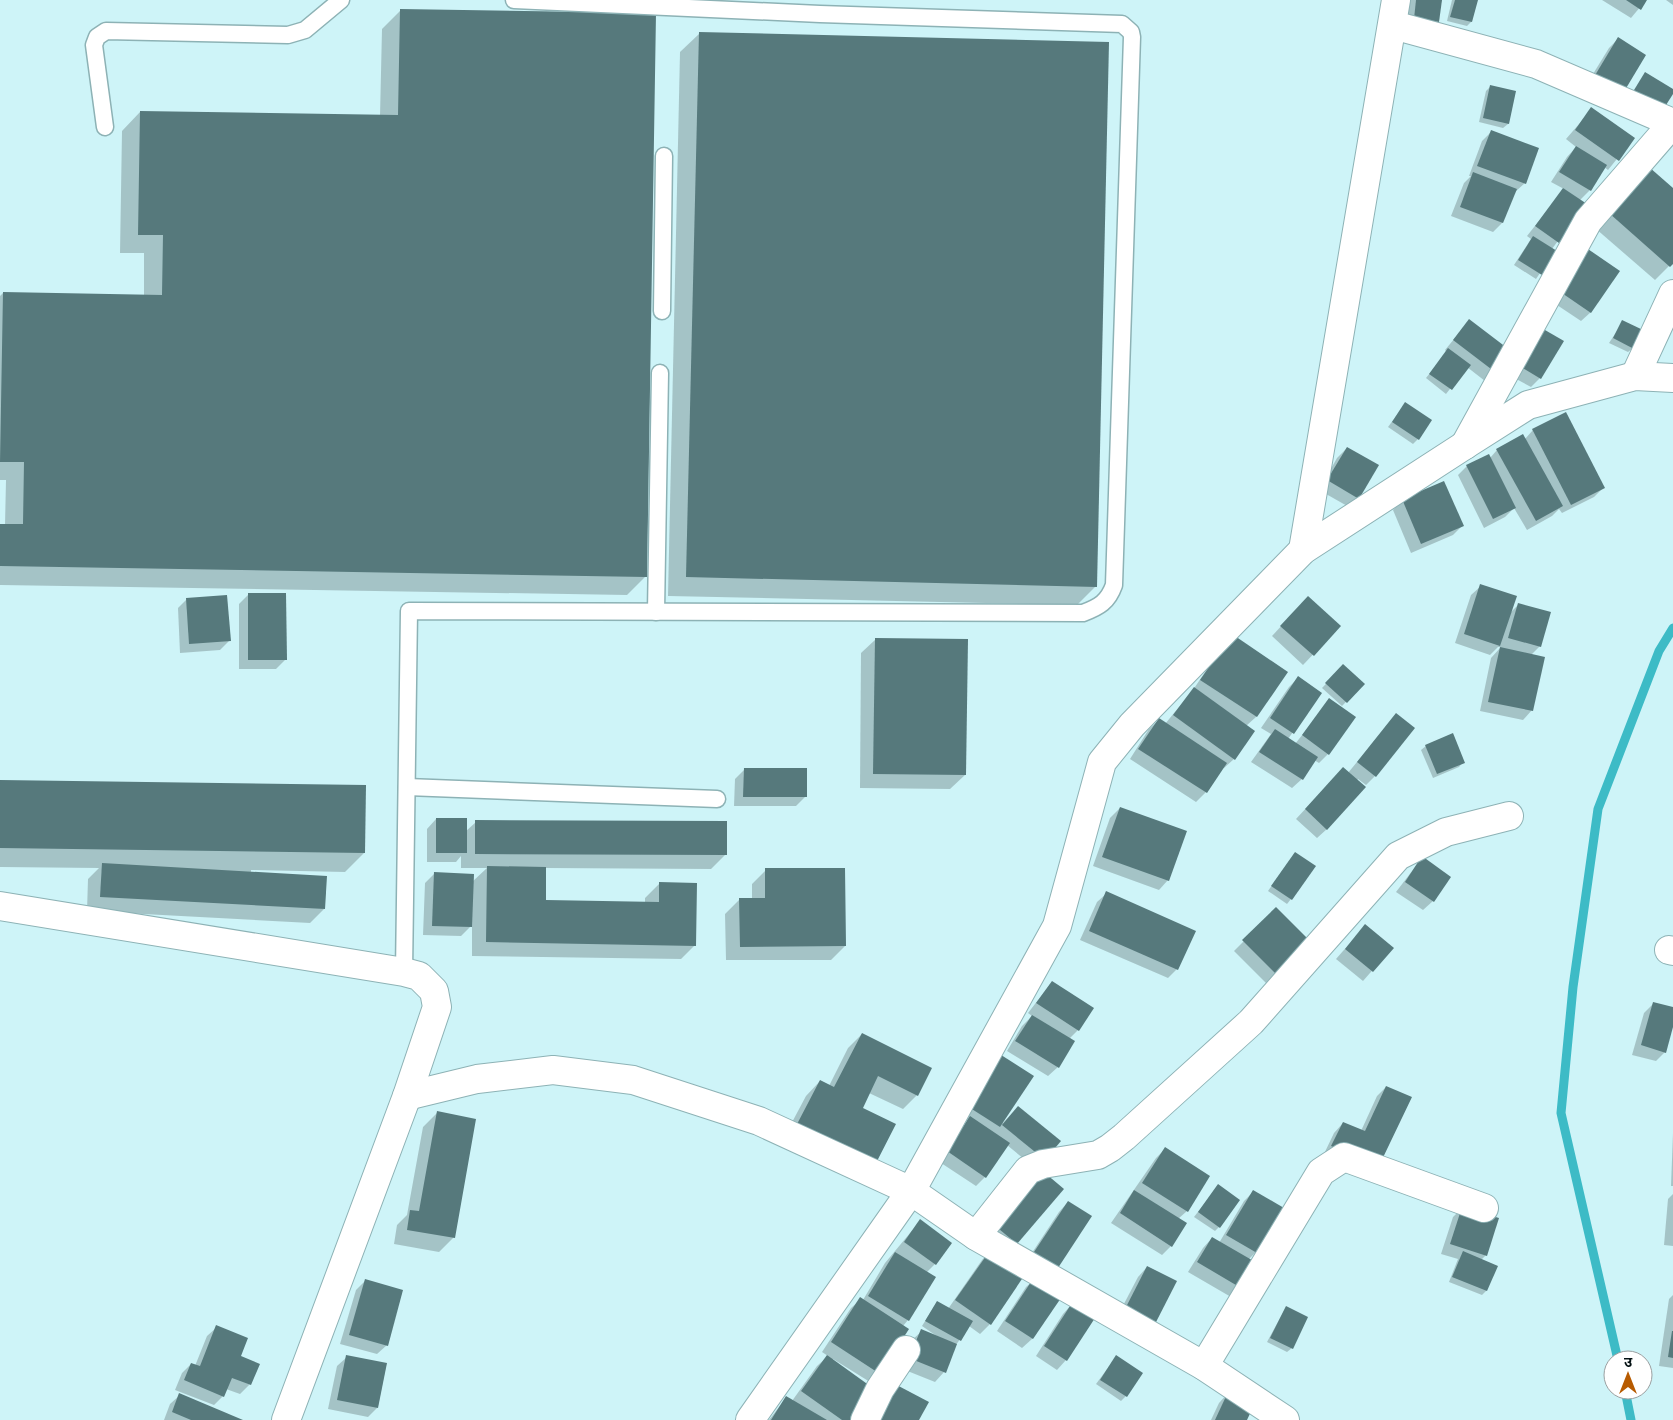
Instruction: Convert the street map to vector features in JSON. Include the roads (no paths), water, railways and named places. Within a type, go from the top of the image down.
[{"type":"street","points":[[1303,550],[1394,12],[1536,64],[1673,123],[1588,221],[1465,445]]},
{"type":"street","points":[[1635,376],[1673,294]]},
{"type":"street","points":[[750,1420],[911,1191],[1057,926],[1102,762],[1132,725],[1303,550],[1465,445],[1528,406],[1635,376],[1673,378]]},
{"type":"street","points":[[976,1236],[1028,1170],[1043,1164],[1098,1154],[1110,1148],[1138,1124],[1251,1022],[1398,856],[1446,832],[1509,816]]},
{"type":"street","points":[[0,906],[404,972],[419,976],[434,991],[437,1007],[407,1096],[286,1420]]},
{"type":"street","points":[[407,1096],[477,1079],[553,1070],[633,1080],[759,1121],[911,1191],[976,1236],[1204,1366],[1284,1420]]},
{"type":"street","points":[[1204,1366],[1321,1172],[1344,1157],[1484,1208]]},
{"type":"street","points":[[865,1420],[880,1389],[906,1350]]},
{"type":"lane","points":[[105,127],[94,45],[96,37],[106,31],[288,35],[305,30],[341,0]]},
{"type":"lane","points":[[404,972],[409,611],[1082,613],[1097,608],[1110,598],[1114,575],[1131,32],[1122,24],[820,14],[514,0]]},
{"type":"lane","points":[[662,311],[664,156]]},
{"type":"lane","points":[[656,612],[660,372]]},
{"type":"lane","points":[[407,788],[717,799]]},
{"type":"waterway","points":[[1616,1350],[1561,1113],[1573,987],[1598,809],[1659,651],[1673,628]]},
{"type":"waterway","points":[[1627,1400],[1631,1420]]}]
